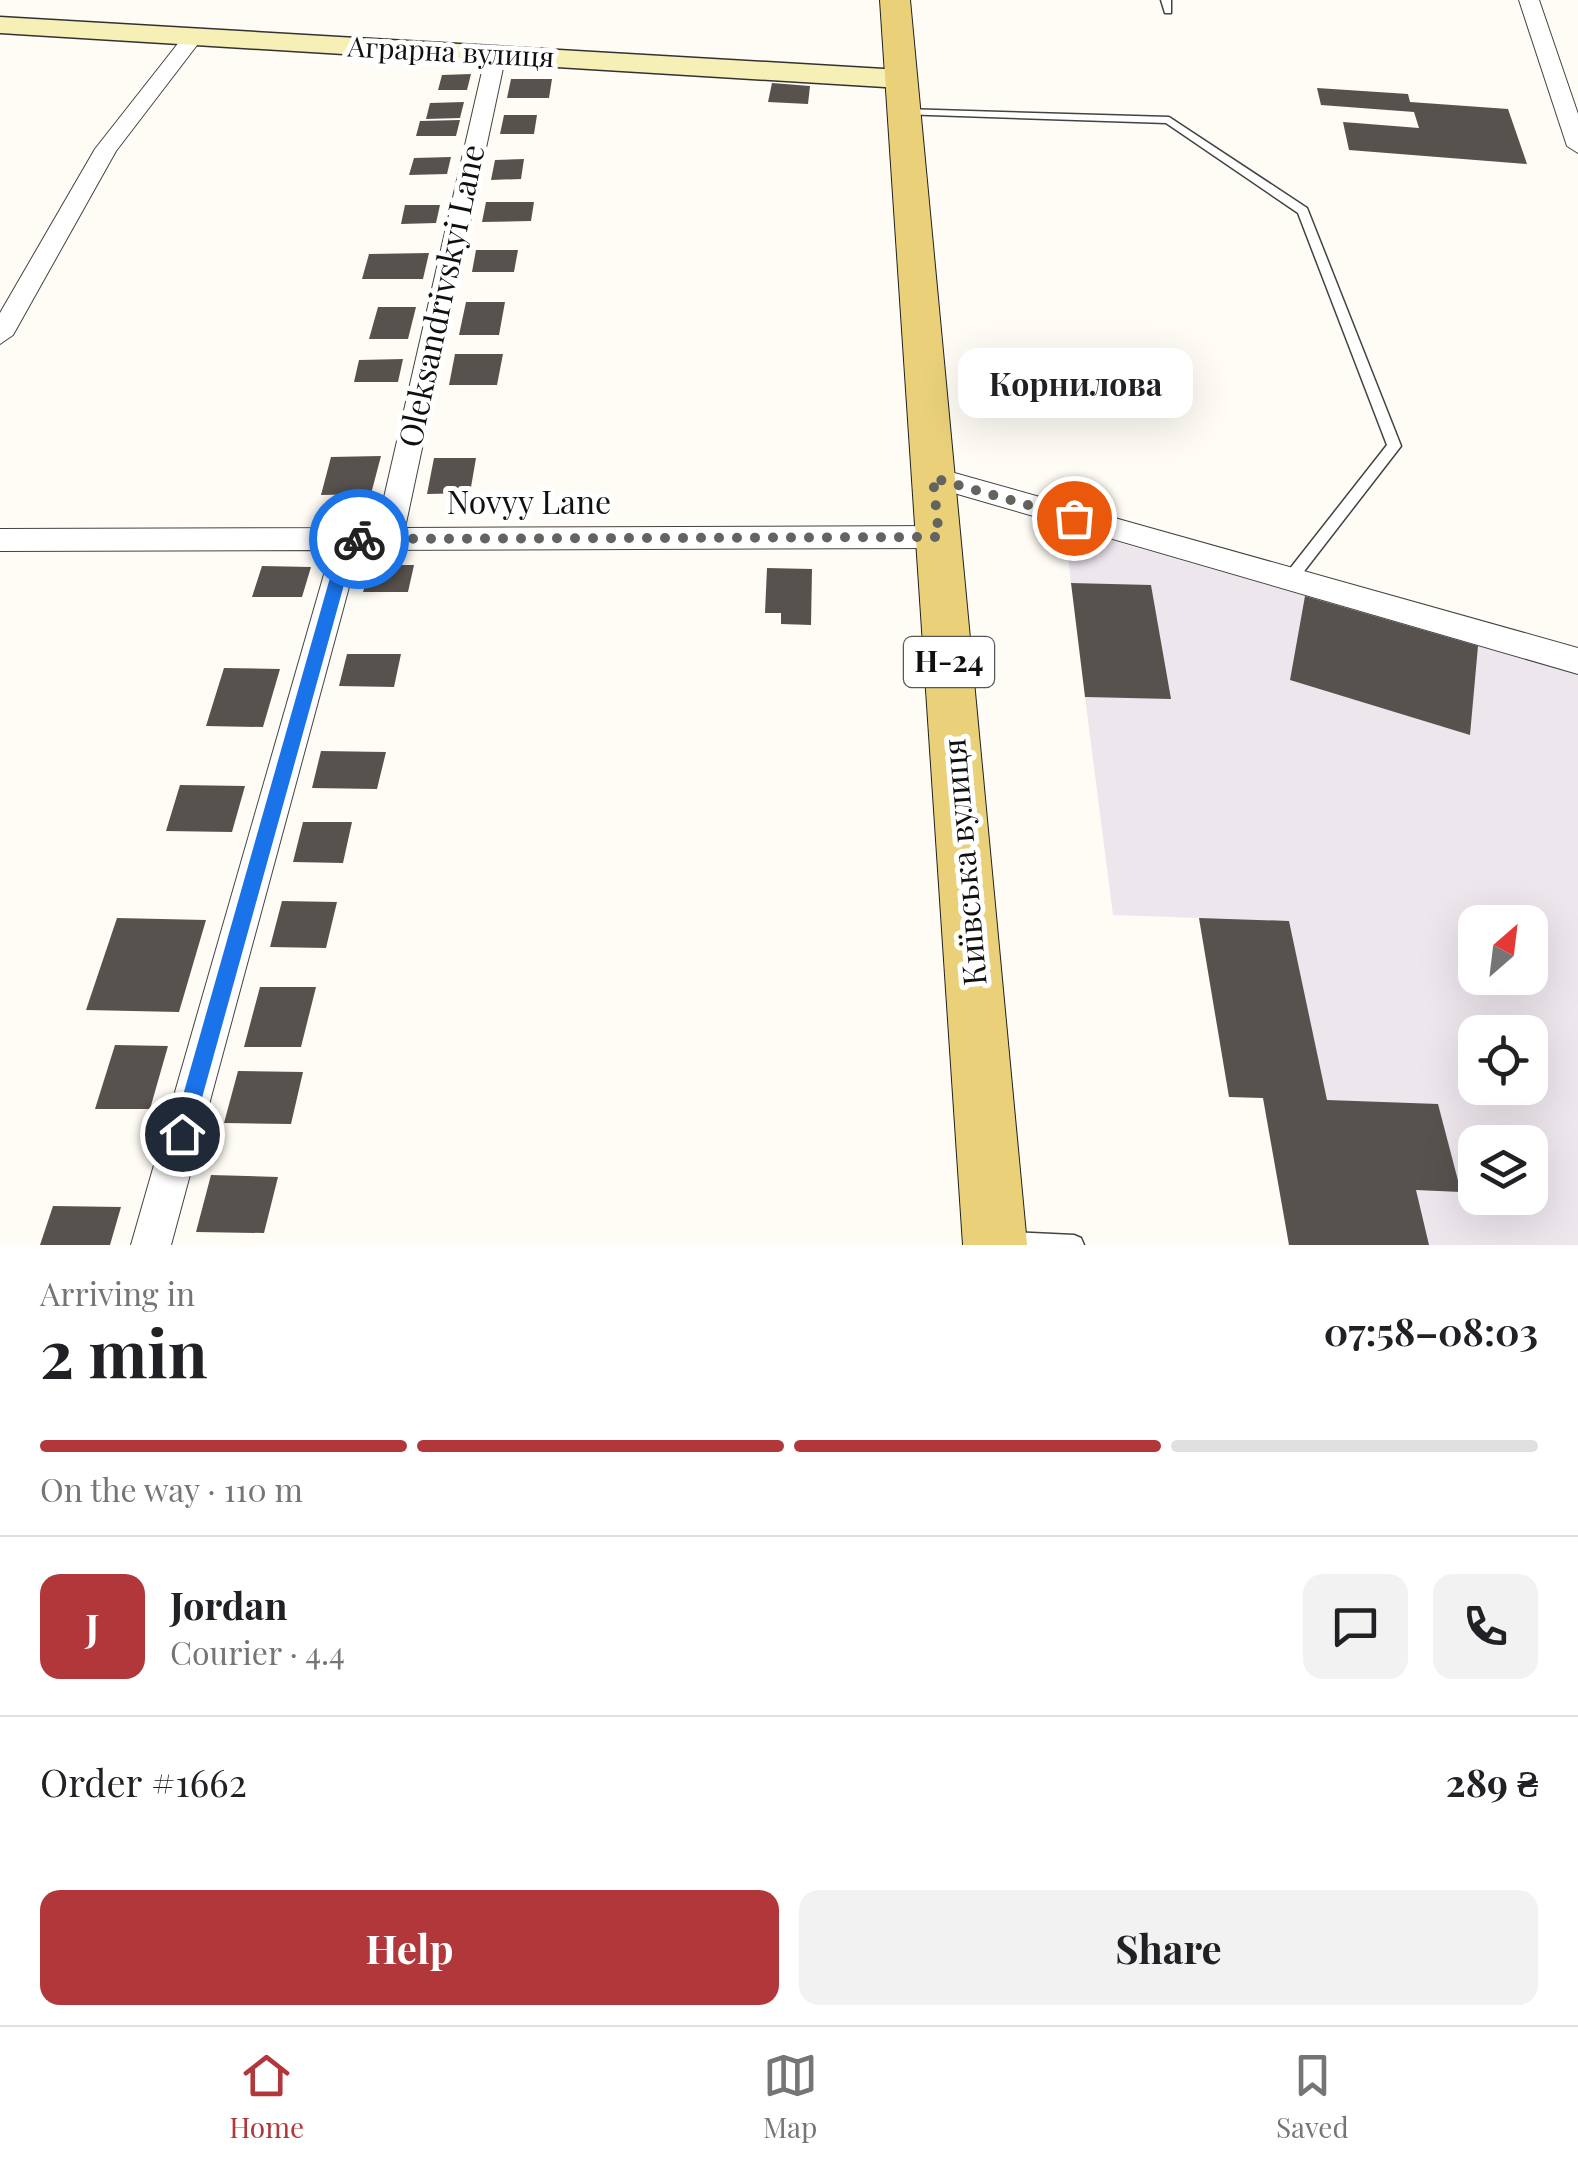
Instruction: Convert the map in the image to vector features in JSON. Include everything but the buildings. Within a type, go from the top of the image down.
[{"type":"main road","name":"Київська вулиця","points":[[895,0],[995,1244]]},
{"type":"street","points":[[1529,0],[1578,146]]},
{"type":"street","name":"Аграрна вулиця","points":[[0,25],[496,54],[902,95]]},
{"type":"street","points":[[0,335],[106,149],[194,36]]},
{"type":"street","name":"Oleksandrivskyi Lane","points":[[390,538],[496,54]]},
{"type":"street","points":[[933,478],[1578,661]]},
{"type":"street","name":"Novyy Lane","points":[[0,540],[939,537]]},
{"type":"street","points":[[151,1245],[348,539]]},
{"type":"lane","points":[[902,95],[1169,120],[1303,210],[1394,446],[1290,579]]},
{"type":"lane","points":[[995,1244],[1074,1245]]},
{"type":"shaded area","points":[[1065,527],[1578,674],[1578,1245],[1289,1245],[1263,1098],[1229,1097],[1199,918],[1113,915],[1085,697],[1170,698],[1151,586],[1071,583]]},
{"type":"way so far","points":[[359,539],[939,537],[933,478],[1074,518]]},
{"type":"place","name":"Корнилова","points":[[1074,518]]},
{"type":"route","points":[[182,1134],[348,539],[359,539]]}]
